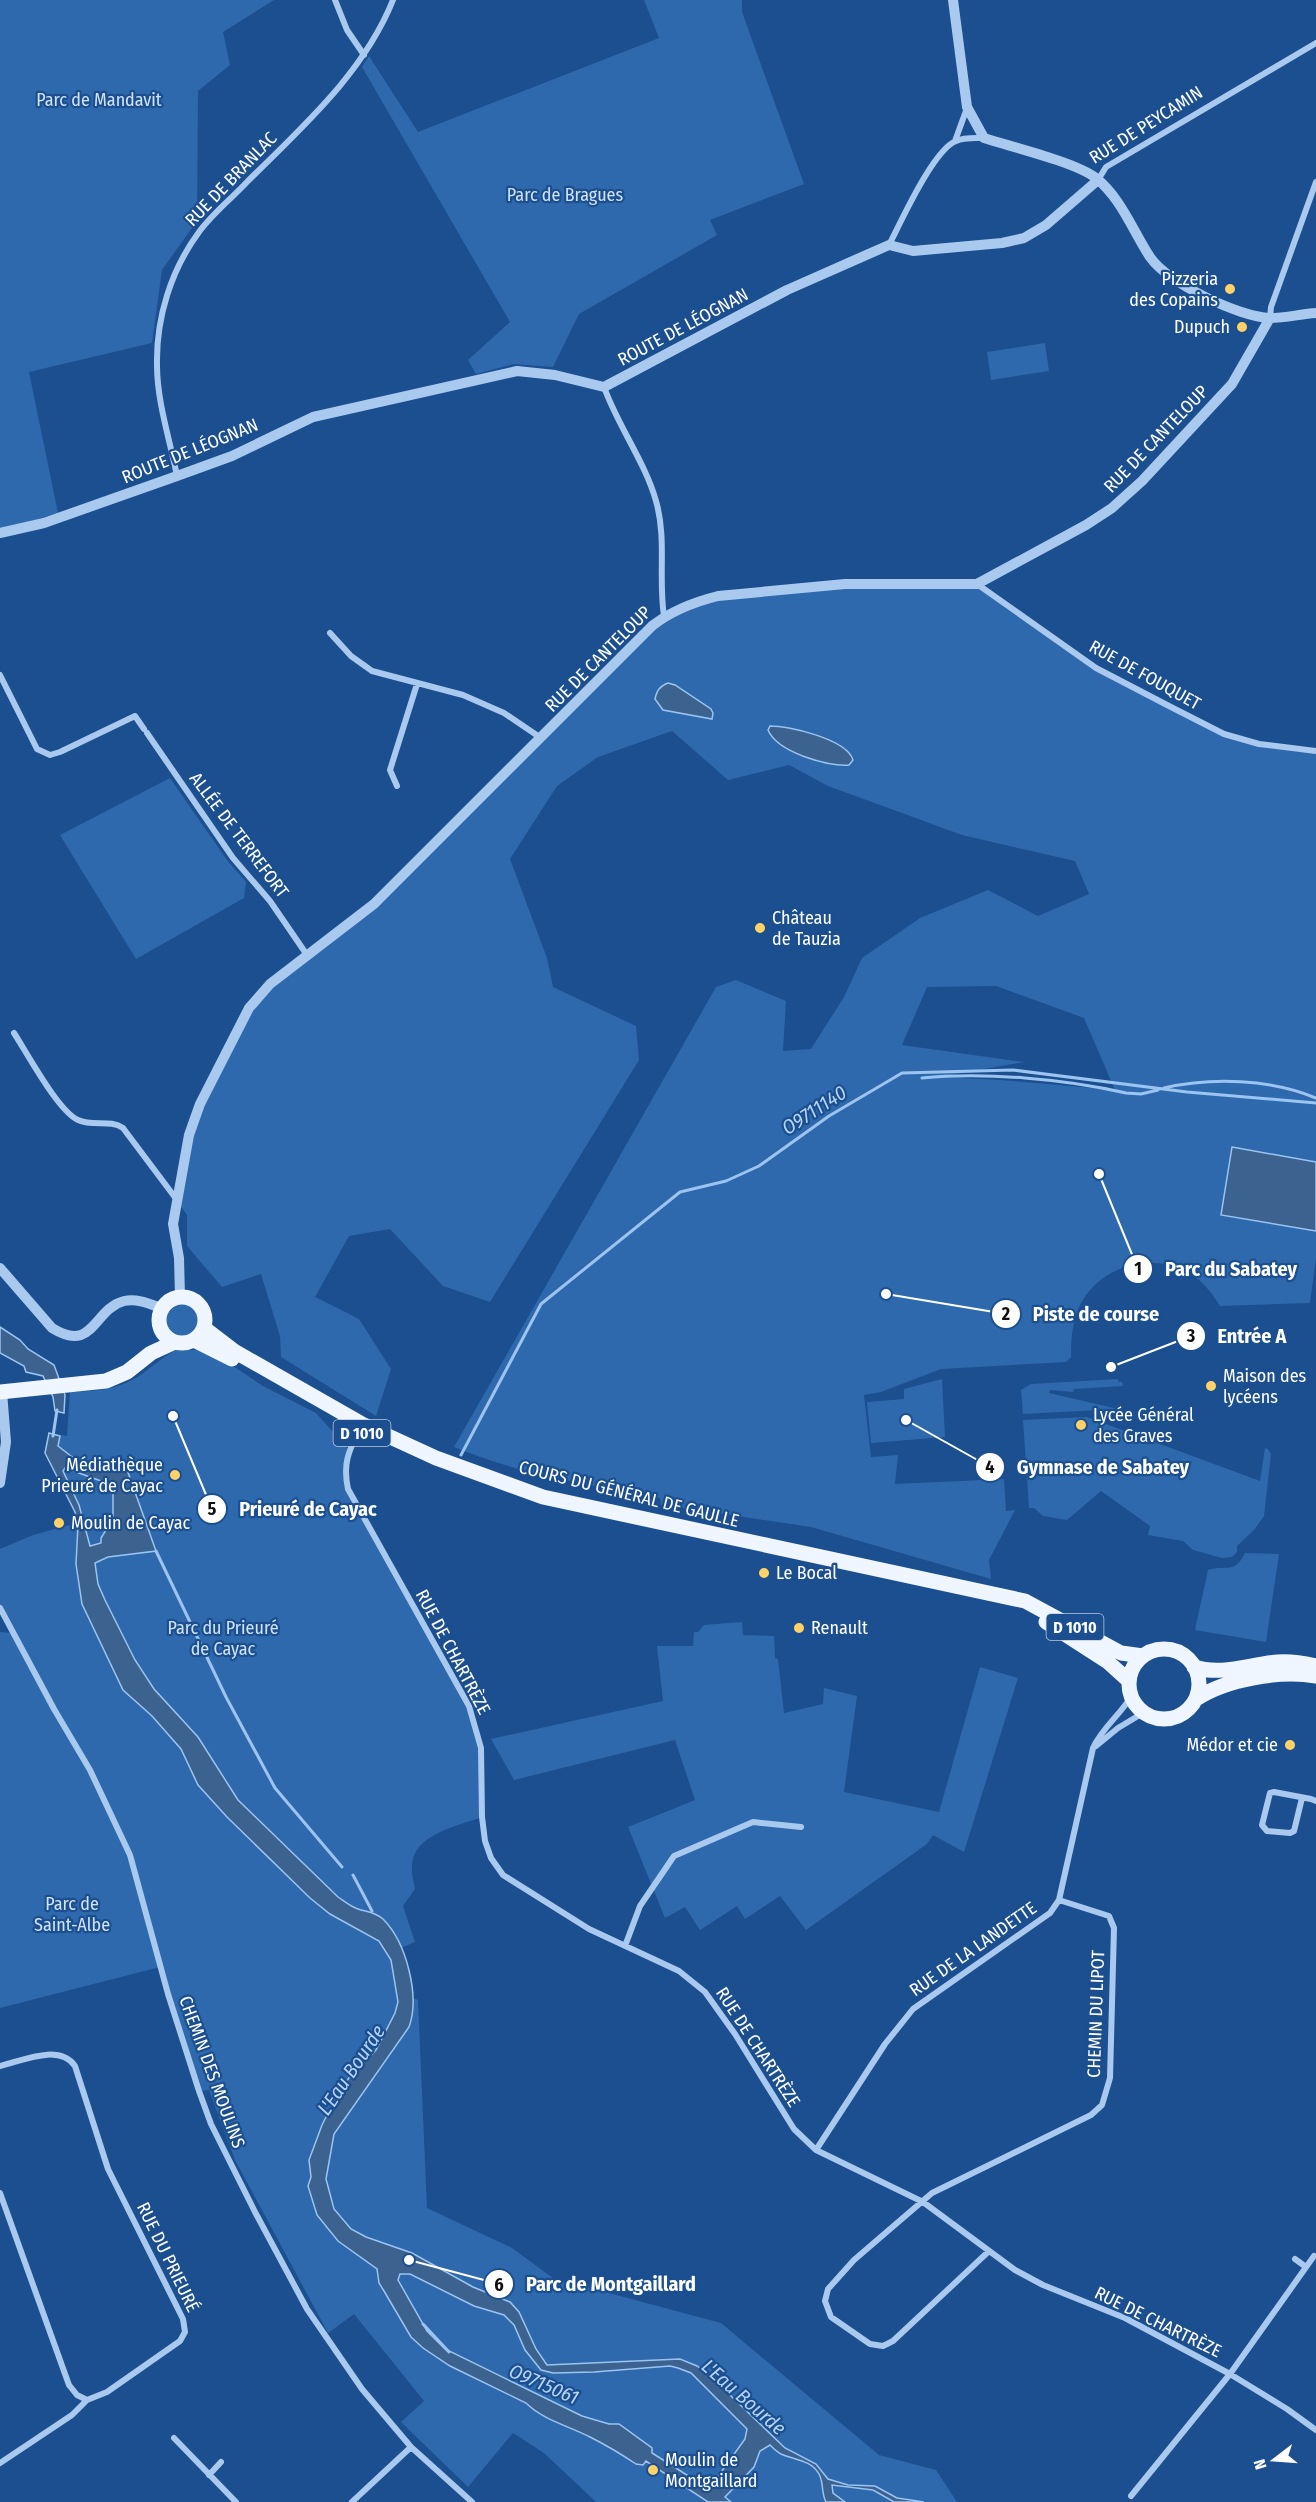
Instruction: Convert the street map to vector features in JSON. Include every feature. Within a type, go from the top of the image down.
[{"type":"main road","points":[[1,1392],[100,1382],[118,1377],[151,1353],[175,1342],[188,1342],[199,1334],[205,1314],[202,1307],[193,1299],[180,1296],[169,1300],[162,1308],[159,1320],[162,1331],[175,1342]]},
{"type":"main road","points":[[151,1353],[162,1331]]},
{"type":"main road","name":"D 1010","points":[[199,1334],[208,1345],[278,1388],[360,1428]]},
{"type":"main road","name":"COURS DU GÉNÉRAL DE GAULLE","points":[[360,1428],[433,1464],[491,1486],[1007,1598],[1039,1607],[1121,1653],[1143,1656]]},
{"type":"main road","name":"COURS DU GÉNÉRAL DE GAULLE","points":[[1007,1598],[1108,1662],[1129,1681]]},
{"type":"main road","points":[[1196,1699],[1199,1689],[1194,1666],[1189,1659],[1174,1650],[1157,1650],[1143,1656],[1131,1672],[1129,1681],[1131,1697],[1143,1713],[1152,1718],[1172,1719],[1182,1715],[1196,1699],[1214,1689],[1263,1677],[1300,1673],[1316,1676]]},
{"type":"main road","points":[[1194,1666],[1212,1671],[1279,1662],[1300,1662],[1316,1666]]},
{"type":"street","points":[[335,0],[347,30],[363,55]]},
{"type":"street","name":"RUE DE BRANLAC","points":[[177,476],[163,411],[157,366],[163,311],[177,270],[201,230],[317,112],[363,55],[375,38],[393,0]]},
{"type":"street","points":[[953,0],[967,107],[984,138],[955,141]]},
{"type":"street","name":"RUE DE PEYCAMIN","points":[[984,138],[1087,171],[1098,180],[1106,167],[1316,43]]},
{"type":"street","points":[[967,107],[955,141],[921,181],[889,245],[913,251],[1002,243],[1024,238],[1046,225],[1098,180],[1110,191],[1152,259],[1172,279],[1248,314],[1270,318],[1316,313]]},
{"type":"street","name":"RUE DE CANTELOUP","points":[[180,1296],[179,1257],[174,1233],[177,1201],[189,1135],[195,1117],[249,1008],[270,984],[374,904],[664,616],[718,596],[845,584],[978,584],[1086,525],[1112,508],[1142,481],[1232,384],[1270,318],[1271,308],[1316,182]]},
{"type":"street","name":"ROUTE DE LÉOGNAN","points":[[0,533],[38,525],[232,456],[304,419],[508,373],[529,371],[604,387],[787,290],[889,245]]},
{"type":"street","points":[[604,387],[614,414],[656,500],[663,533],[664,616]]},
{"type":"street","name":"RUE DE FOUQUET","points":[[978,584],[1096,668],[1169,706],[1233,736],[1259,744],[1316,752]]},
{"type":"street","points":[[330,633],[351,656],[372,671],[464,695],[504,713],[541,738]]},
{"type":"street","name":"ALLÉE DE TERREFORT","points":[[0,675],[38,749],[45,754],[60,752],[135,716],[233,858],[270,901],[307,956]]},
{"type":"street","points":[[397,786],[390,770],[417,684]]},
{"type":"street","points":[[14,1033],[66,1112],[80,1122],[118,1124],[123,1128],[177,1201]]},
{"type":"street","points":[[0,1268],[52,1328],[63,1334],[75,1336],[92,1330],[110,1308],[123,1301],[134,1300],[162,1308]]},
{"type":"street","points":[[0,1484],[6,1442],[1,1392]]},
{"type":"street","name":"RUE DE CHARTRÈZE","points":[[360,1428],[348,1453],[345,1472],[348,1489],[469,1706],[481,1748],[482,1817],[485,1841],[491,1858],[502,1875],[589,1929],[679,1971],[705,1992],[735,2034],[794,2129],[816,2150],[923,2202],[1015,2270],[1125,2318],[1230,2374],[1316,2430]]},
{"type":"street","name":"CHEMIN DES MOULINS","points":[[0,1608],[3,1621],[90,1770],[130,1855],[189,2062],[211,2124],[236,2176],[307,2309],[362,2389],[411,2447],[472,2502]]},
{"type":"street","name":"RUE DE LA LANDETTE","points":[[816,2150],[885,2044],[913,2009],[1050,1913],[1059,1900],[1093,1748],[1099,1734],[1123,1710],[1131,1697]]},
{"type":"street","points":[[1093,1748],[1118,1728],[1143,1713]]},
{"type":"street","points":[[1302,1798],[1294,1832],[1267,1831],[1262,1825],[1270,1793],[1274,1792],[1302,1798],[1316,1802]]},
{"type":"street","points":[[625,1946],[640,1906],[674,1856],[753,1822],[801,1827]]},
{"type":"street","name":"CHEMIN DU LIPOT","points":[[988,2252],[893,2341],[886,2344],[870,2344],[831,2318],[825,2301],[828,2289],[854,2260],[932,2193],[1091,2115],[1102,2105],[1110,2078],[1114,1928],[1109,1916],[1059,1900]]},
{"type":"street","name":"RUE DU PRIEURÉ","points":[[0,2066],[57,2053],[71,2060],[108,2169],[185,2326],[183,2336],[175,2346],[102,2395],[87,2400]]},
{"type":"street","points":[[0,2193],[69,2385],[77,2395],[87,2400],[72,2415],[0,2463]]},
{"type":"street","points":[[0,2216],[7,2214]]},
{"type":"street","points":[[1131,2496],[1230,2374],[1314,2256]]},
{"type":"street","points":[[1295,2259],[1306,2267]]},
{"type":"street","points":[[174,2438],[236,2502]]},
{"type":"street","points":[[351,2502],[411,2447]]},
{"type":"street","points":[[209,2475],[221,2462]]},
{"type":"green space","name":"Parc de Mandavit","points":[[0,0],[274,0],[223,32],[230,65],[198,91],[197,221],[162,270],[152,343],[29,372],[58,513],[0,528]]},
{"type":"green space","name":"Parc de Bragues","points":[[644,0],[742,0],[742,12],[804,184],[710,220],[717,235],[579,314],[553,367],[514,364],[476,374],[468,360],[510,322],[362,67],[369,56],[418,132],[659,38]]},
{"type":"green space","points":[[1045,343],[1049,371],[991,380],[987,352]]},
{"type":"green space","points":[[845,584],[977,584],[1096,668],[1224,734],[1259,744],[1316,751],[1316,1258],[1310,1303],[1220,1306],[1199,1280],[1174,1266],[1142,1263],[1126,1266],[1099,1282],[1079,1307],[1072,1332],[1071,1357],[1066,1362],[941,1369],[881,1392],[864,1395],[871,1457],[898,1455],[895,1484],[1004,1479],[1006,1511],[1015,1510],[989,1560],[991,1579],[811,1527],[661,1505],[660,1498],[530,1472],[454,1447],[716,987],[736,980],[786,1001],[783,1051],[811,1049],[844,997],[862,958],[920,918],[988,890],[1038,916],[1089,894],[1075,861],[962,835],[828,786],[789,765],[728,780],[672,731],[598,757],[557,786],[510,859],[547,958],[553,987],[636,1026],[639,1060],[490,1302],[443,1286],[390,1229],[349,1236],[315,1297],[359,1319],[391,1369],[376,1416],[281,1357],[280,1336],[261,1274],[222,1287],[187,1246],[187,1215],[177,1201],[189,1135],[249,1008],[374,904],[652,626],[700,601]],"holes":[[[996,986],[1084,1018],[1115,1090],[940,1077],[1024,1062],[902,1045],[927,987]]]},
{"type":"green space","points":[[170,778],[227,860],[246,882],[244,898],[136,959],[60,835]]},
{"type":"green space","points":[[182,1301],[194,1307],[200,1319],[194,1331],[182,1337],[170,1331],[164,1319],[170,1307]]},
{"type":"green space","points":[[176,1350],[209,1350],[263,1386],[316,1413],[349,1450],[349,1489],[469,1706],[481,1748],[482,1817],[438,1833],[420,1846],[414,1855],[412,1866],[415,1889],[403,1906],[415,1942],[401,1948],[410,1973],[413,1998],[418,2000],[427,2208],[512,2248],[553,2278],[721,2323],[879,2455],[936,2470],[957,2502],[596,2502],[544,2453],[513,2433],[468,2487],[401,2422],[424,2401],[354,2314],[328,2333],[235,2160],[209,2090],[199,2091],[160,1967],[0,2008],[0,1632],[11,1633],[0,1608],[0,1549],[33,1535],[77,1523],[75,1512],[45,1453],[49,1433],[67,1436],[70,1392],[98,1390],[125,1383]]},
{"type":"green space","points":[[942,1379],[945,1437],[871,1443],[867,1402],[904,1399],[904,1389]]},
{"type":"green space","points":[[1118,1379],[1123,1386],[1074,1389],[1073,1392],[1050,1390],[1049,1393],[1118,1409],[1023,1414],[1021,1390],[1031,1384]]},
{"type":"green space","points":[[1087,1417],[1260,1481],[1265,1448],[1268,1449],[1271,1454],[1264,1516],[1254,1530],[1237,1546],[1237,1552],[1232,1557],[1222,1558],[1193,1550],[1183,1541],[1148,1535],[1150,1526],[1101,1491],[1067,1520],[1043,1516],[1034,1508],[1029,1508],[1023,1420]]},
{"type":"green space","points":[[1245,1553],[1279,1554],[1266,1642],[1195,1630],[1208,1570],[1230,1568],[1241,1560]]},
{"type":"green space","points":[[742,1622],[743,1635],[774,1636],[775,1658],[778,1659],[784,1713],[823,1704],[824,1688],[857,1696],[844,1792],[939,1812],[980,1667],[1018,1678],[964,1852],[933,1835],[927,1844],[806,1930],[780,1896],[745,1919],[737,1906],[700,1930],[685,1907],[665,1918],[628,1827],[695,1800],[675,1740],[514,1780],[491,1739],[663,1701],[657,1646],[693,1646],[694,1632],[698,1632],[704,1625]]},
{"type":"shaded area","points":[[668,683],[675,685],[711,709],[712,719],[663,710],[655,699],[659,689]]},
{"type":"shaded area","points":[[770,726],[803,731],[829,740],[840,746],[853,760],[849,765],[840,765],[804,756],[773,738],[768,730]]},
{"type":"shaded area","points":[[1232,1147],[1316,1162],[1316,1231],[1221,1215]]},
{"type":"shaded area","points":[[0,1327],[20,1340],[28,1349],[54,1365],[65,1395],[64,1413],[55,1411],[53,1397],[43,1376],[26,1372],[24,1366],[0,1353]]},
{"type":"shaded area","points":[[49,1433],[60,1436],[58,1446],[84,1466],[103,1467],[117,1458],[125,1464],[156,1551],[108,1557],[95,1563],[98,1584],[135,1660],[154,1689],[198,1737],[238,1800],[338,1897],[353,1907],[383,1919],[399,1942],[405,1956],[413,2001],[409,2027],[334,2134],[326,2179],[334,2209],[351,2229],[366,2237],[412,2253],[473,2287],[510,2302],[519,2312],[536,2349],[547,2365],[680,2359],[697,2366],[708,2374],[785,2448],[816,2464],[828,2479],[848,2485],[875,2486],[897,2498],[924,2502],[894,2502],[873,2490],[832,2485],[833,2493],[845,2502],[826,2502],[821,2477],[816,2469],[807,2463],[781,2454],[770,2445],[760,2451],[754,2467],[725,2497],[731,2502],[708,2502],[646,2461],[643,2465],[636,2464],[596,2440],[540,2414],[526,2403],[450,2366],[411,2337],[379,2283],[377,2269],[338,2241],[317,2215],[308,2186],[311,2177],[309,2160],[322,2125],[339,2092],[351,2075],[376,2050],[395,2013],[398,2002],[391,1960],[379,1941],[330,1914],[310,1898],[227,1817],[198,1785],[181,1749],[152,1716],[123,1690],[82,1604],[76,1564],[78,1525],[75,1512],[45,1453]],"holes":[[[65,1468],[101,1481],[113,1493],[113,1519],[101,1538],[101,1543],[90,1546],[79,1505],[63,1471]],[[400,2274],[410,2274],[474,2306],[504,2315],[514,2325],[525,2350],[541,2370],[553,2373],[594,2372],[670,2366],[691,2373],[747,2429],[745,2439],[709,2489],[652,2453],[652,2448],[619,2424],[609,2424],[582,2416],[445,2349],[427,2331],[398,2280]]]},
{"type":"waterway","name":"O9711140","points":[[461,1455],[541,1304],[680,1192],[726,1181],[759,1166],[829,1116],[902,1073],[1013,1070],[1187,1092],[1316,1103]]},
{"type":"waterway","points":[[922,1078],[998,1076],[1077,1084],[1126,1093],[1141,1094],[1158,1090]]},
{"type":"waterway","points":[[1164,1088],[1202,1082],[1241,1082],[1280,1087],[1316,1098]]},
{"type":"waterway","name":"L'Eau Bourde","points":[[53,1436],[57,1410]]},
{"type":"waterway","points":[[156,1551],[226,1697],[275,1788],[342,1867]]},
{"type":"waterway","points":[[353,1875],[372,1911]]},
{"type":"waterway","name":"O9715061","points":[[423,2324],[449,2352]]},
{"type":"place","name":"Pizzeria des Copains","points":[[1230,289]]},
{"type":"place","name":"Dupuch","points":[[1242,327]]},
{"type":"place","name":"Château de Tauzia","points":[[760,928]]},
{"type":"place","name":"Parc du Sabatey","points":[[1099,1174]]},
{"type":"place","name":"Piste de course","points":[[886,1294]]},
{"type":"place","name":"Entrée A","points":[[1111,1367]]},
{"type":"place","name":"Maison des lycéens","points":[[1211,1386]]},
{"type":"place","name":"Prieuré de Cayac","points":[[173,1416]]},
{"type":"place","name":"Gymnase de Sabatey","points":[[906,1420]]},
{"type":"place","name":"Lycée Général des Graves","points":[[1081,1425]]},
{"type":"place","name":"Médiathèque Prieuré de Cayac","points":[[175,1475]]},
{"type":"place","name":"Moulin de Cayac","points":[[59,1523]]},
{"type":"place","name":"Le Bocal","points":[[764,1573]]},
{"type":"place","name":"Renault","points":[[799,1628]]},
{"type":"place","name":"Médor et cie","points":[[1290,1745]]},
{"type":"place","name":"Parc de Montgaillard","points":[[409,2260]]},
{"type":"place","name":"Moulin de Montgaillard","points":[[653,2470]]},
{"type":"park label","name":"Parc du Prieuré de Cayac","points":[[223,1638]]},
{"type":"park label","name":"Parc de Saint-Albe","points":[[72,1914]]}]
